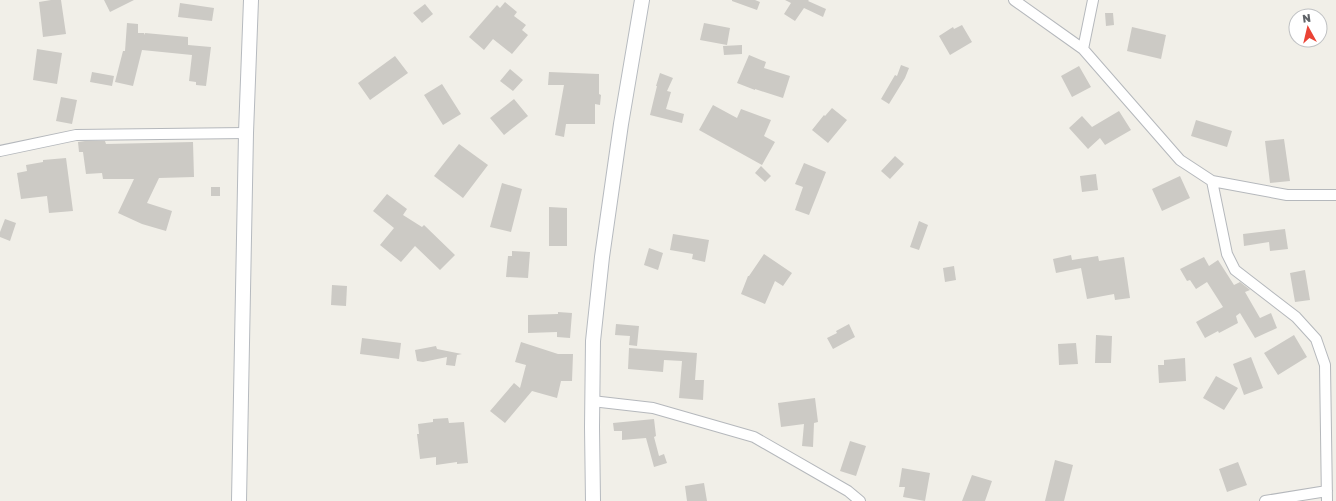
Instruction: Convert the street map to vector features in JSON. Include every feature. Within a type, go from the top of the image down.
[{"type":"street","points":[[238,501],[246,133],[251,0]]},
{"type":"street","points":[[593,501],[593,341],[602,257],[621,124],[642,0]]},
{"type":"street","points":[[1014,0],[1083,49],[1180,160],[1212,181],[1287,194],[1336,195]]},
{"type":"street","points":[[1083,49],[1093,0]]},
{"type":"street","points":[[0,151],[76,135],[246,133]]},
{"type":"street","points":[[1212,181],[1227,254],[1235,270],[1296,317],[1316,339],[1325,364],[1327,496],[1265,501]]},
{"type":"street","points":[[592,401],[653,408],[754,437],[848,491],[860,501]]},
{"type":"building","points":[[61,0],[66,34],[43,37],[39,2]]},
{"type":"building","points":[[104,0],[134,0],[110,12]]},
{"type":"building","points":[[732,0],[755,0],[760,2],[757,10]]},
{"type":"building","points":[[785,0],[809,0],[808,1],[826,9],[823,17],[804,8],[795,21],[784,14],[791,3]]},
{"type":"building","points":[[505,2],[517,12],[514,16],[526,25],[522,30],[528,35],[512,54],[493,39],[484,50],[469,37],[497,5],[500,8]]},
{"type":"building","points":[[180,3],[214,8],[212,21],[178,17]]},
{"type":"building","points":[[425,4],[433,14],[422,23],[413,13]]},
{"type":"building","points":[[1105,13],[1113,13],[1114,25],[1106,26]]},
{"type":"building","points":[[127,23],[138,24],[138,33],[144,33],[145,35],[145,33],[188,37],[188,45],[211,47],[206,86],[196,85],[196,82],[189,81],[192,55],[142,50],[133,86],[115,82],[123,51],[125,51]]},
{"type":"building","points":[[704,23],[730,28],[727,45],[700,40]]},
{"type":"building","points":[[962,25],[972,42],[950,55],[939,36],[953,27],[954,29]]},
{"type":"building","points":[[1132,27],[1166,35],[1161,59],[1127,51]]},
{"type":"building","points":[[742,45],[742,54],[724,55],[723,46]]},
{"type":"building","points":[[37,49],[62,53],[57,84],[33,80]]},
{"type":"building","points":[[749,55],[766,62],[764,68],[790,76],[783,98],[737,83]]},
{"type":"building","points":[[395,56],[408,73],[370,100],[358,83]]},
{"type":"building","points":[[901,65],[909,68],[905,78],[889,104],[881,99],[895,75],[897,76]]},
{"type":"building","points":[[1079,66],[1091,87],[1072,97],[1061,76]]},
{"type":"building","points":[[510,69],[523,80],[513,91],[500,81]]},
{"type":"building","points":[[92,72],[114,76],[112,86],[90,82]]},
{"type":"building","points":[[549,72],[599,74],[599,94],[601,95],[600,105],[595,104],[595,124],[566,124],[564,137],[555,135],[564,85],[548,85]]},
{"type":"building","points":[[660,73],[673,78],[667,91],[671,92],[666,109],[684,114],[682,123],[650,115]]},
{"type":"building","points":[[442,84],[461,114],[443,125],[424,95]]},
{"type":"building","points":[[61,97],[77,100],[72,124],[56,121]]},
{"type":"building","points":[[514,99],[528,116],[504,135],[490,118]]},
{"type":"building","points":[[713,105],[737,118],[741,109],[771,120],[764,136],[775,142],[762,165],[699,130]]},
{"type":"building","points":[[832,108],[847,120],[828,143],[812,130],[824,115],[825,116]]},
{"type":"building","points":[[1119,111],[1131,130],[1105,145],[1100,138],[1088,149],[1069,128],[1082,116],[1092,127]]},
{"type":"building","points":[[1196,120],[1232,131],[1227,147],[1191,136]]},
{"type":"building","points":[[1284,139],[1290,181],[1270,183],[1265,141]]},
{"type":"building","points":[[105,141],[106,144],[193,142],[194,177],[159,178],[147,203],[172,211],[166,231],[142,224],[118,213],[134,179],[103,179],[102,173],[86,174],[83,152],[79,152],[78,142]]},
{"type":"building","points":[[459,144],[488,165],[463,198],[434,176]]},
{"type":"building","points":[[895,156],[904,164],[890,179],[881,171]]},
{"type":"building","points":[[66,158],[73,211],[49,213],[47,196],[21,199],[17,173],[27,171],[26,165],[43,162],[43,160]]},
{"type":"building","points":[[804,163],[826,172],[809,215],[795,210],[803,187],[795,184]]},
{"type":"building","points":[[761,166],[771,176],[765,182],[755,173]]},
{"type":"building","points":[[1096,174],[1098,190],[1082,192],[1080,176]]},
{"type":"building","points":[[1180,176],[1190,198],[1162,211],[1152,189]]},
{"type":"building","points":[[502,183],[522,189],[511,232],[490,227]]},
{"type":"building","points":[[211,187],[220,187],[220,196],[211,196]]},
{"type":"building","points":[[387,194],[407,209],[403,215],[422,227],[424,225],[455,255],[440,270],[415,246],[401,262],[380,245],[394,228],[373,211]]},
{"type":"building","points":[[549,207],[567,208],[567,246],[549,246]]},
{"type":"building","points":[[5,219],[16,223],[10,241],[0,237],[0,232]]},
{"type":"building","points":[[919,221],[928,225],[919,250],[910,247]]},
{"type":"building","points":[[1285,229],[1288,249],[1270,251],[1269,242],[1244,246],[1243,234]]},
{"type":"building","points":[[673,234],[709,240],[705,262],[692,259],[693,254],[670,250]]},
{"type":"building","points":[[649,248],[663,253],[658,270],[644,265]]},
{"type":"building","points":[[512,251],[530,252],[528,278],[506,277],[508,256],[512,256]]},
{"type":"building","points":[[764,254],[792,273],[783,286],[775,281],[765,304],[741,294],[748,276]]},
{"type":"building","points":[[1071,255],[1072,260],[1098,256],[1099,261],[1124,257],[1130,298],[1115,300],[1114,294],[1087,299],[1081,268],[1056,273],[1053,259]]},
{"type":"building","points":[[1204,257],[1209,266],[1218,260],[1234,285],[1240,282],[1249,289],[1250,290],[1245,292],[1260,318],[1271,313],[1277,328],[1255,338],[1240,313],[1236,316],[1238,323],[1219,333],[1218,331],[1205,338],[1196,322],[1223,307],[1207,282],[1196,289],[1190,280],[1187,281],[1180,269]]},
{"type":"building","points":[[954,266],[956,280],[945,282],[943,268]]},
{"type":"building","points":[[1305,270],[1310,300],[1295,302],[1290,273]]},
{"type":"building","points":[[332,285],[347,286],[346,306],[331,305]]},
{"type":"building","points":[[558,312],[572,313],[570,338],[557,337],[557,332],[528,333],[528,315],[558,314]]},
{"type":"building","points":[[616,324],[639,326],[637,346],[629,345],[630,336],[615,335]]},
{"type":"building","points":[[849,324],[855,337],[833,349],[827,338]]},
{"type":"building","points":[[1096,335],[1112,336],[1111,363],[1095,363]]},
{"type":"building","points":[[1294,335],[1307,357],[1278,375],[1264,353]]},
{"type":"building","points":[[362,338],[401,343],[399,359],[360,354]]},
{"type":"building","points":[[521,342],[558,354],[573,354],[572,381],[561,381],[557,398],[532,391],[505,423],[490,411],[514,383],[520,388],[526,365],[515,362]]},
{"type":"building","points":[[1076,343],[1078,364],[1059,365],[1058,344]]},
{"type":"building","points":[[436,346],[437,349],[462,354],[457,355],[455,366],[446,365],[447,357],[423,362],[417,361],[415,350]]},
{"type":"building","points":[[629,348],[697,353],[695,380],[704,380],[703,400],[679,398],[682,361],[664,360],[663,372],[628,369]]},
{"type":"building","points":[[1251,357],[1263,388],[1244,395],[1233,364]]},
{"type":"building","points":[[1185,358],[1186,381],[1159,383],[1158,365],[1164,365],[1164,360]]},
{"type":"building","points":[[1216,376],[1238,388],[1224,410],[1203,398]]},
{"type":"building","points":[[815,398],[818,422],[814,423],[813,447],[802,446],[804,424],[781,427],[778,403]]},
{"type":"building","points":[[448,418],[449,423],[464,422],[468,463],[457,464],[457,462],[436,465],[436,457],[420,459],[417,434],[419,434],[418,424],[433,422],[433,419]]},
{"type":"building","points":[[654,419],[656,436],[654,437],[659,456],[664,454],[667,463],[654,467],[646,438],[622,440],[622,431],[614,431],[613,423]]},
{"type":"building","points":[[850,441],[866,446],[856,476],[840,471]]},
{"type":"building","points":[[1055,460],[1073,465],[1064,501],[1045,501]]},
{"type":"building","points":[[1238,462],[1247,485],[1227,492],[1219,469]]},
{"type":"building","points":[[902,468],[930,473],[925,501],[903,497],[905,487],[899,487]]},
{"type":"building","points":[[972,475],[992,481],[985,501],[962,501]]},
{"type":"building","points":[[704,483],[707,501],[687,501],[685,486]]}]
